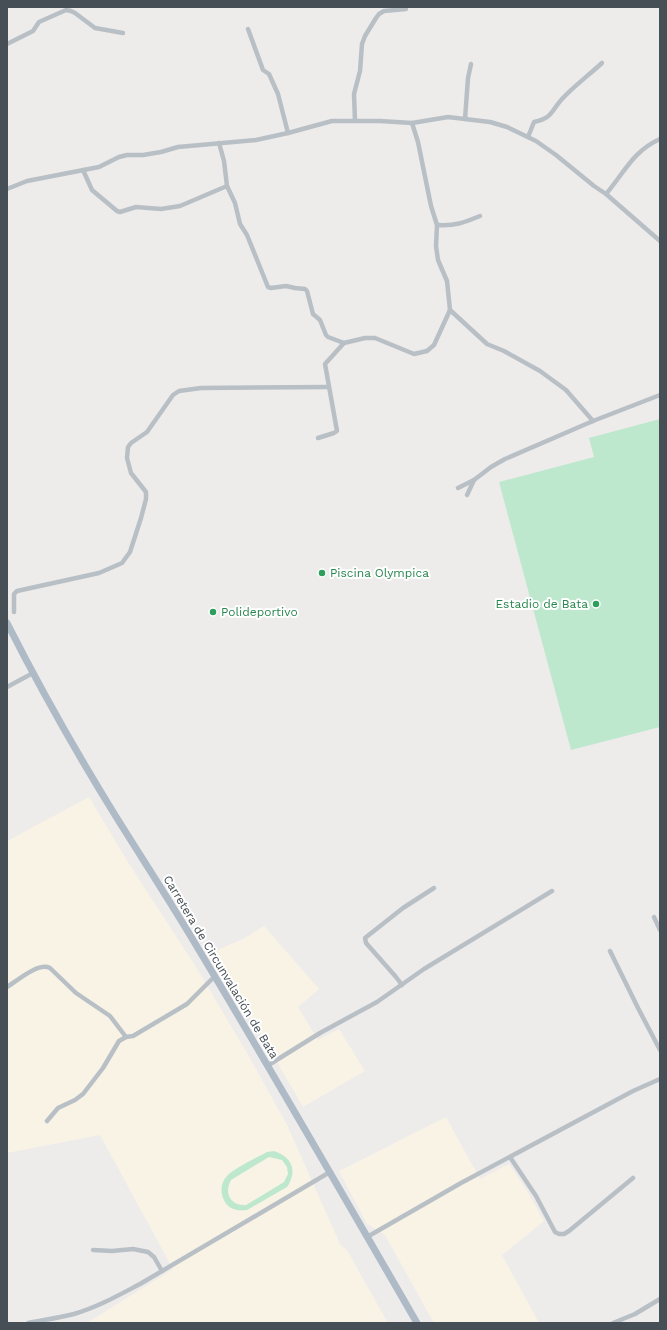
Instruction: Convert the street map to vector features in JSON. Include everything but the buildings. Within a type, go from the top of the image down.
[{"type":"main road","name":"Carretera de Circunvalación de Bata","points":[[7,623],[33,673],[102,793],[268,1066],[417,1323]]},
{"type":"street","points":[[355,121],[354,94],[360,71],[362,44],[365,36],[376,18],[384,11],[406,9]]},
{"type":"street","points":[[7,44],[33,31],[39,22],[66,10],[75,13],[95,28],[123,32]]},
{"type":"street","points":[[248,29],[263,70],[269,74],[275,87],[288,133]]},
{"type":"street","points":[[528,137],[534,122],[544,120],[553,112],[561,100],[602,63]]},
{"type":"street","points":[[465,119],[468,78],[471,64]]},
{"type":"street","points":[[7,189],[27,181],[99,167],[126,155],[150,154],[178,147],[256,140],[332,121],[412,123],[444,117],[490,122],[507,127],[536,141],[606,194],[660,241]]},
{"type":"street","points":[[219,143],[224,161],[227,186],[235,202],[240,224],[247,235],[268,287],[286,286],[305,289],[307,291],[313,314],[320,320],[326,335],[334,340],[344,343],[365,338],[375,338],[414,354],[427,351],[434,345],[450,310],[447,281],[438,260],[436,246],[437,225],[431,206],[418,142],[412,123]]},
{"type":"street","points":[[606,194],[636,155],[651,143],[660,139]]},
{"type":"street","points":[[83,170],[92,190],[120,212],[136,207],[161,210],[180,206],[227,186]]},
{"type":"street","points":[[437,225],[450,226],[480,216]]},
{"type":"street","points":[[450,310],[488,344],[540,371],[566,390],[593,421]]},
{"type":"street","points":[[318,438],[334,434],[336,430],[325,362],[344,343]]},
{"type":"street","points":[[14,612],[14,594],[17,591],[99,573],[122,563],[130,552],[146,499],[146,492],[131,473],[127,458],[128,447],[131,443],[147,432],[173,395],[179,391],[201,388],[329,387]]},
{"type":"street","points":[[458,488],[474,480],[491,467],[505,459],[593,421],[660,395]]},
{"type":"street","points":[[467,495],[474,480]]},
{"type":"street","points":[[7,687],[33,673]]},
{"type":"street","points":[[402,985],[366,942],[365,938],[403,908],[434,888]]},
{"type":"street","points":[[268,1066],[320,1033],[377,1002],[424,969],[552,891]]},
{"type":"street","points":[[654,917],[660,930]]},
{"type":"street","points":[[610,951],[660,1050]]},
{"type":"street","points":[[7,987],[38,967],[46,966],[76,993],[110,1016],[126,1037]]},
{"type":"street","points":[[47,1121],[58,1108],[75,1100],[83,1094],[103,1068],[118,1041],[126,1037],[133,1036],[187,1004],[214,976]]},
{"type":"street","points":[[367,1238],[461,1183],[632,1091],[660,1079]]},
{"type":"street","points":[[510,1157],[536,1196],[555,1232],[559,1234],[564,1234],[569,1231],[633,1178]]},
{"type":"street","points":[[28,1323],[74,1314],[112,1299],[330,1172]]},
{"type":"street","points":[[94,1250],[112,1251],[133,1249],[148,1252],[154,1257],[162,1271]]},
{"type":"street","points":[[613,1323],[636,1314],[660,1299]]},
{"type":"shaded area","points":[[89,797],[126,859],[196,967],[247,1053],[287,1125],[340,1244],[347,1250],[388,1323],[87,1323],[173,1269],[100,1135],[7,1153],[7,841]]},
{"type":"shaded area","points":[[264,926],[319,989],[298,1007],[318,1040],[339,1029],[365,1071],[303,1107],[213,952],[243,939]]},
{"type":"shaded area","points":[[446,1117],[480,1179],[509,1164],[526,1189],[544,1221],[502,1255],[539,1323],[434,1323],[385,1235],[367,1224],[339,1171]]},
{"type":"green space","name":"Estadio de Bata","points":[[660,419],[660,727],[571,750],[499,482],[594,457],[589,438]]},
{"type":"green space","points":[[274,1151],[289,1161],[292,1175],[287,1187],[247,1210],[237,1210],[229,1207],[223,1199],[222,1192],[222,1185],[225,1179],[230,1173],[267,1152]],"holes":[[[269,1157],[282,1160],[287,1167],[288,1174],[284,1182],[246,1205],[240,1205],[232,1201],[228,1194],[231,1180]]]},
{"type":"place","name":"Piscina Olympica","points":[[322,573]]},
{"type":"place","name":"Estadio de Bata","points":[[596,604]]},
{"type":"place","name":"Polideportivo","points":[[213,612]]}]
